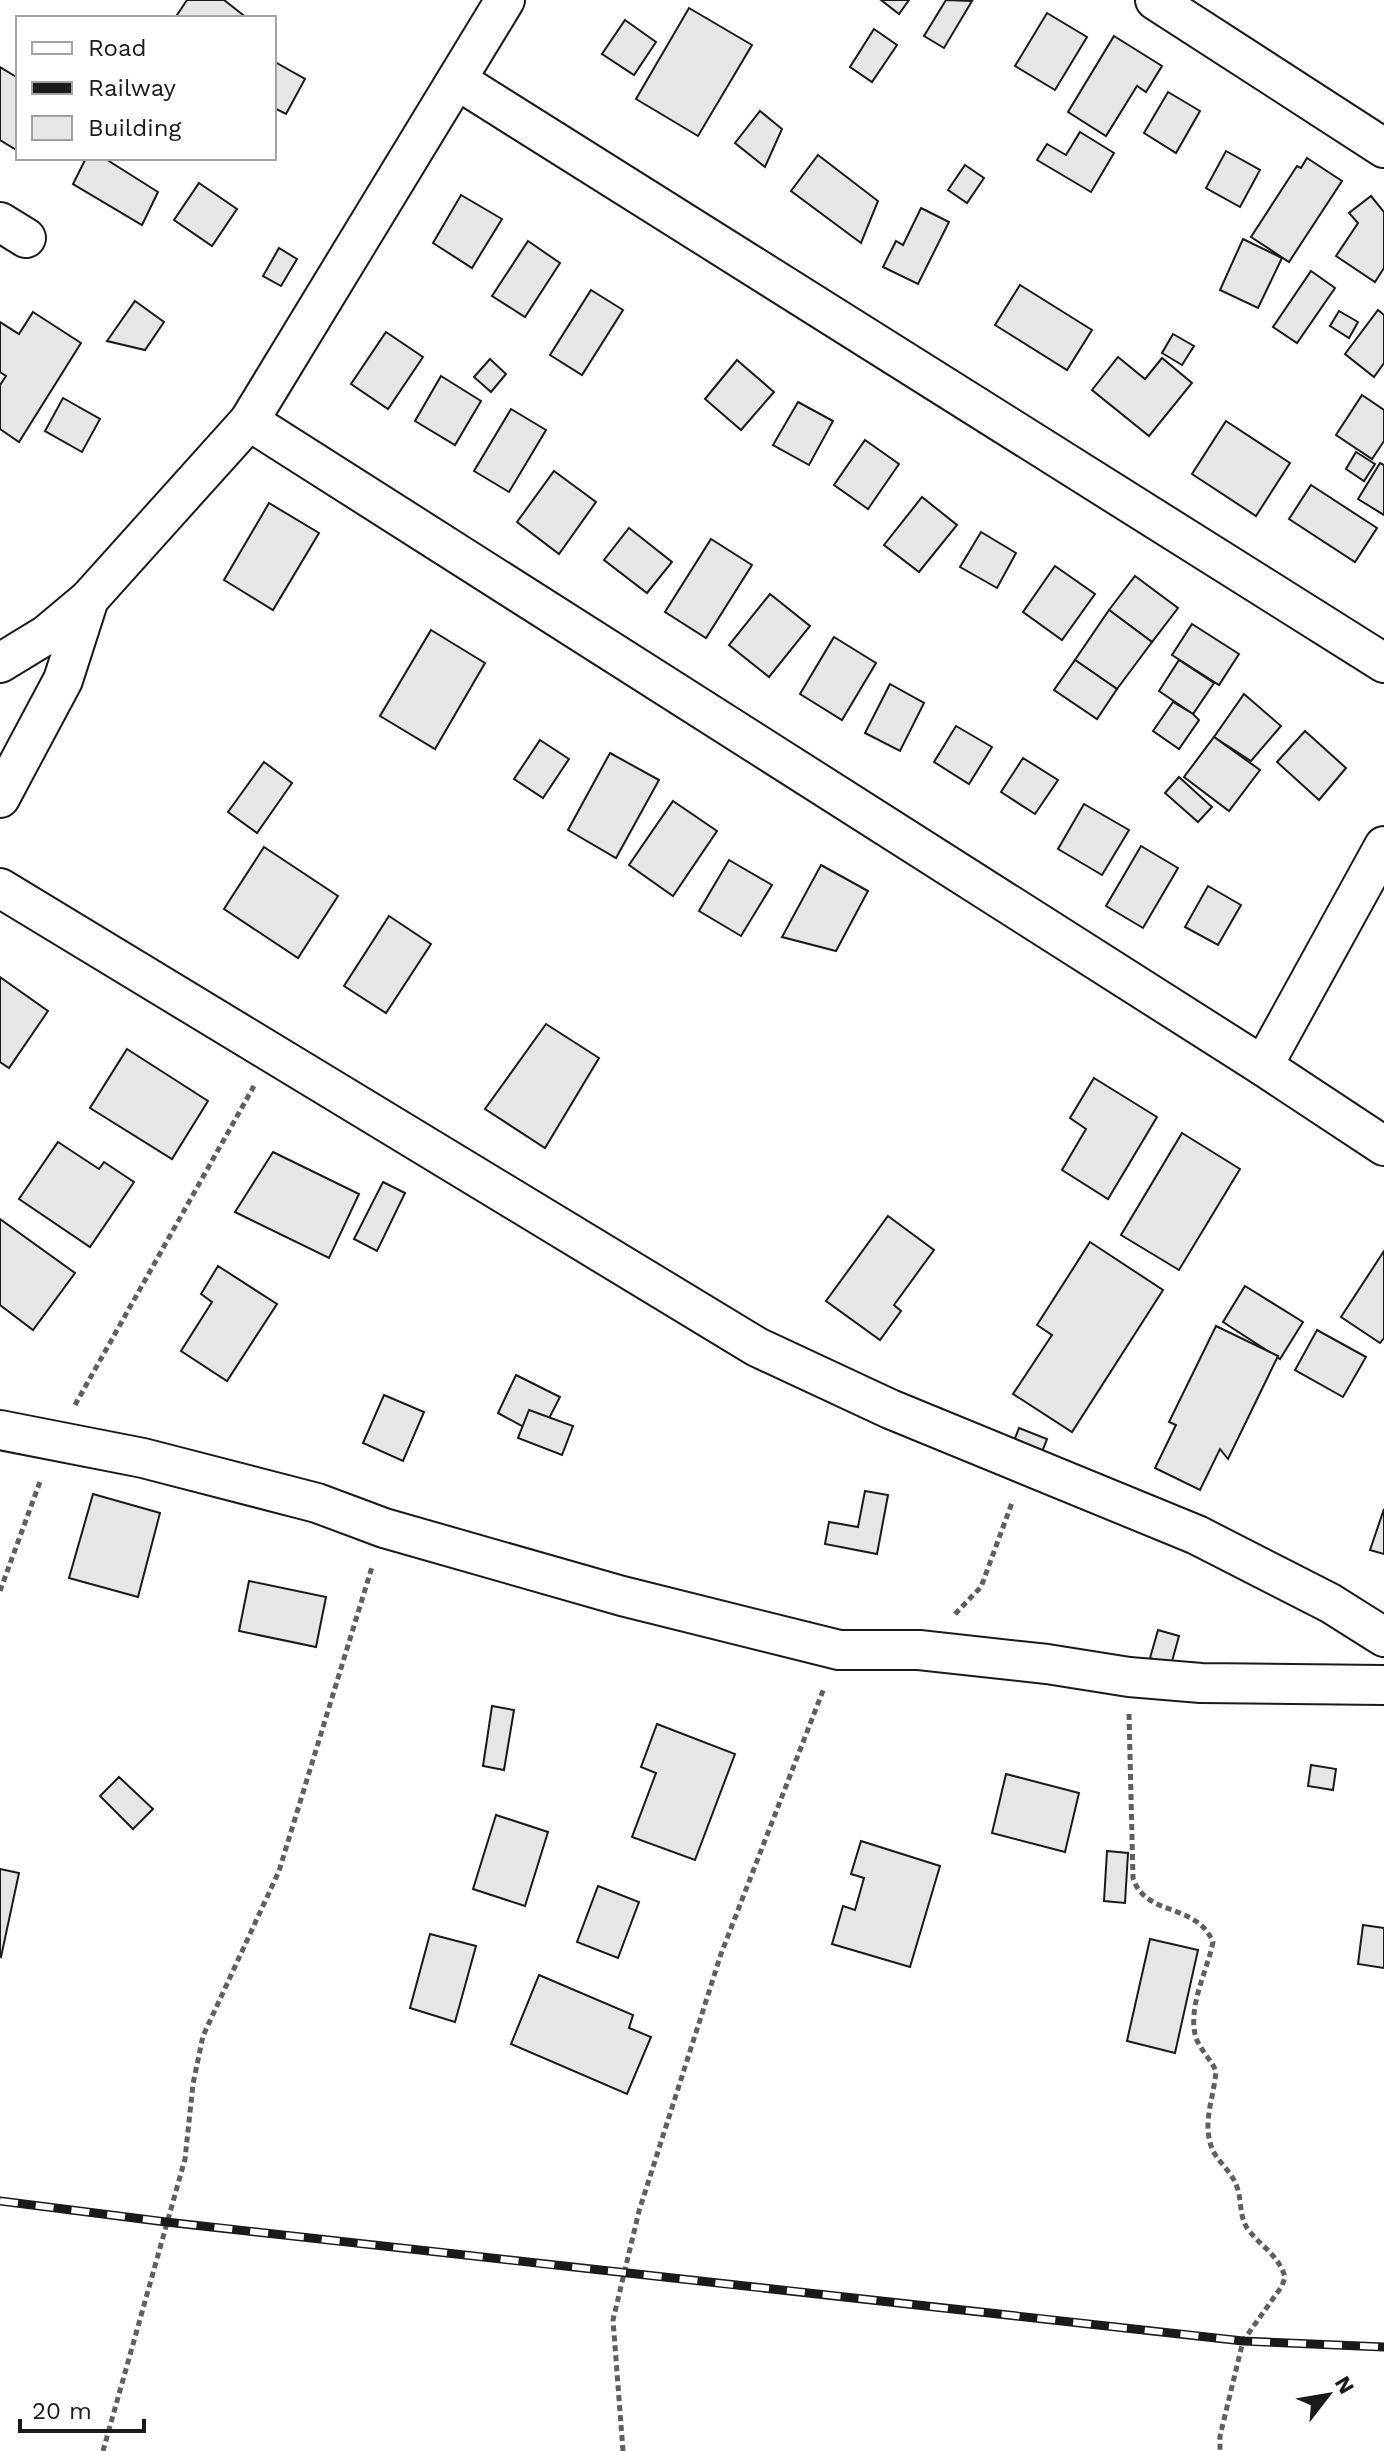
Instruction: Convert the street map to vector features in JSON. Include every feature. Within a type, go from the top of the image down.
[{"type":"street","points":[[0,663],[46,635],[89,599],[249,421],[505,0]]},
{"type":"street","points":[[1155,0],[1384,148]]},
{"type":"street","points":[[457,80],[1384,663]]},
{"type":"street","points":[[249,421],[1384,1146]]},
{"type":"street","points":[[0,798],[63,680],[89,599]]},
{"type":"street","points":[[1263,1066],[1384,846]]},
{"type":"street","points":[[0,888],[757,1347],[890,1409],[1209,1541],[1330,1603],[1384,1637]]},
{"type":"street","points":[[0,1430],[143,1458],[317,1503],[384,1528],[622,1596],[839,1650],[919,1650],[1047,1664],[1129,1677],[1217,1683],[1384,1685]]},
{"type":"path","points":[[0,1591],[55,1440],[272,1053]]},
{"type":"path","points":[[919,1650],[981,1587],[1026,1466]]},
{"type":"path","points":[[103,2451],[185,2159],[193,2084],[203,2036],[279,1871],[384,1528]]},
{"type":"path","points":[[623,2451],[613,2320],[639,2211],[721,1954],[839,1650]]},
{"type":"path","points":[[1129,1677],[1133,1878],[1143,1898],[1199,1921],[1213,1942],[1194,2026],[1197,2042],[1216,2071],[1207,2120],[1208,2137],[1215,2154],[1235,2181],[1240,2194],[1240,2212],[1248,2229],[1272,2253],[1285,2277],[1282,2286],[1243,2341],[1220,2436],[1220,2451]]},
{"type":"building","points":[[187,0],[224,0],[244,16],[176,16]]},
{"type":"building","points":[[881,0],[909,0],[899,14]]},
{"type":"building","points":[[946,0],[972,1],[944,48],[924,36]]},
{"type":"building","points":[[689,8],[752,45],[698,136],[636,99]]},
{"type":"building","points":[[1047,13],[1087,37],[1055,90],[1015,66]]},
{"type":"building","points":[[625,20],[656,42],[634,75],[602,54]]},
{"type":"building","points":[[874,29],[897,45],[872,82],[850,67]]},
{"type":"building","points":[[1114,36],[1162,66],[1146,92],[1137,86],[1106,136],[1068,112]]},
{"type":"building","points":[[276,63],[305,79],[286,114],[276,109]]},
{"type":"building","points":[[0,67],[16,77],[16,150],[0,140]]},
{"type":"building","points":[[1168,92],[1200,111],[1176,153],[1144,133]]},
{"type":"building","points":[[760,111],[782,129],[765,167],[735,143]]},
{"type":"building","points":[[1080,132],[1114,153],[1091,192],[1037,160],[1047,144],[1066,155]]},
{"type":"building","points":[[1226,151],[1260,170],[1240,207],[1206,188]]},
{"type":"building","points":[[818,155],[878,201],[861,243],[791,191]]},
{"type":"building","points":[[1307,158],[1342,181],[1289,262],[1251,237],[1297,166],[1301,168]]},
{"type":"building","points":[[85,160],[107,160],[158,192],[142,225],[73,184]]},
{"type":"building","points":[[965,165],[984,178],[967,203],[948,190]]},
{"type":"building","points":[[199,183],[237,209],[212,246],[174,220]]},
{"type":"building","points":[[461,195],[502,219],[472,268],[433,243]]},
{"type":"building","points":[[1371,196],[1384,212],[1384,268],[1375,282],[1336,256],[1358,223],[1349,213]]},
{"type":"building","points":[[921,208],[949,222],[918,284],[883,267],[896,241],[903,245]]},
{"type":"building","points":[[1243,239],[1282,258],[1258,308],[1220,290]]},
{"type":"building","points":[[528,241],[560,263],[525,317],[492,296]]},
{"type":"building","points":[[279,248],[297,259],[281,286],[263,276]]},
{"type":"building","points":[[1311,271],[1335,288],[1297,343],[1273,327]]},
{"type":"building","points":[[1020,285],[1092,330],[1067,370],[995,325]]},
{"type":"building","points":[[591,290],[623,310],[582,375],[550,355]]},
{"type":"building","points":[[135,301],[164,322],[145,350],[107,341]]},
{"type":"building","points":[[1378,310],[1384,315],[1384,363],[1374,377],[1345,354]]},
{"type":"building","points":[[1339,311],[1358,322],[1349,338],[1330,326]]},
{"type":"building","points":[[33,312],[81,343],[19,442],[0,429],[0,385],[6,376],[0,372],[0,322],[19,334]]},
{"type":"building","points":[[386,332],[423,357],[388,409],[351,384]]},
{"type":"building","points":[[1173,334],[1194,346],[1182,365],[1162,353]]},
{"type":"building","points":[[1118,357],[1145,379],[1162,358],[1192,383],[1149,436],[1092,390]]},
{"type":"building","points":[[490,359],[506,374],[491,392],[474,377]]},
{"type":"building","points":[[737,360],[774,392],[741,430],[705,399]]},
{"type":"building","points":[[441,376],[481,401],[455,445],[415,421]]},
{"type":"building","points":[[1362,395],[1384,410],[1384,441],[1372,459],[1336,435]]},
{"type":"building","points":[[63,398],[100,419],[82,452],[45,431]]},
{"type":"building","points":[[798,402],[833,421],[809,465],[773,445]]},
{"type":"building","points":[[511,409],[546,430],[509,492],[474,471]]},
{"type":"building","points":[[1226,421],[1290,463],[1256,516],[1192,474]]},
{"type":"building","points":[[865,440],[899,464],[868,509],[834,485]]},
{"type":"building","points":[[1356,452],[1375,464],[1364,481],[1346,469]]},
{"type":"building","points":[[1380,463],[1384,465],[1384,515],[1358,499]]},
{"type":"building","points":[[554,471],[596,502],[559,554],[517,522]]},
{"type":"building","points":[[1311,485],[1377,528],[1355,562],[1289,519]]},
{"type":"building","points":[[922,497],[957,525],[919,572],[884,545]]},
{"type":"building","points":[[269,503],[319,533],[273,610],[224,580]]},
{"type":"building","points":[[629,528],[672,562],[647,593],[604,560]]},
{"type":"building","points":[[981,532],[1016,553],[997,588],[960,567]]},
{"type":"building","points":[[711,539],[752,565],[706,638],[665,612]]},
{"type":"building","points":[[1055,566],[1095,594],[1062,640],[1023,612]]},
{"type":"building","points":[[1135,576],[1178,608],[1152,642],[1109,610]]},
{"type":"building","points":[[770,594],[810,626],[769,677],[729,645]]},
{"type":"building","points":[[1109,610],[1152,642],[1117,689],[1075,660]]},
{"type":"building","points":[[1192,624],[1239,654],[1219,685],[1172,655]]},
{"type":"building","points":[[431,630],[485,663],[435,749],[380,716]]},
{"type":"building","points":[[834,637],[876,663],[842,720],[800,694]]},
{"type":"building","points":[[1075,660],[1117,689],[1097,719],[1054,690]]},
{"type":"building","points":[[1179,660],[1214,683],[1193,714],[1159,691]]},
{"type":"building","points":[[890,684],[924,703],[900,751],[865,733]]},
{"type":"building","points":[[1244,694],[1281,726],[1251,761],[1214,737]]},
{"type":"building","points":[[1173,702],[1199,720],[1179,749],[1153,731]]},
{"type":"building","points":[[956,726],[992,747],[969,784],[934,762]]},
{"type":"building","points":[[1305,731],[1346,768],[1319,800],[1277,762]]},
{"type":"building","points":[[1214,737],[1260,770],[1229,811],[1184,777]]},
{"type":"building","points":[[540,740],[569,759],[543,798],[514,779]]},
{"type":"building","points":[[610,753],[659,780],[616,858],[568,830]]},
{"type":"building","points":[[1023,758],[1058,780],[1035,814],[1001,792]]},
{"type":"building","points":[[264,762],[292,783],[257,833],[228,812]]},
{"type":"building","points":[[1179,777],[1212,807],[1198,822],[1165,793]]},
{"type":"building","points":[[673,801],[717,831],[673,896],[629,865]]},
{"type":"building","points":[[1084,804],[1129,830],[1102,875],[1058,849]]},
{"type":"building","points":[[1141,846],[1178,868],[1143,928],[1106,906]]},
{"type":"building","points":[[264,847],[338,896],[298,958],[224,909]]},
{"type":"building","points":[[729,860],[772,885],[741,936],[699,911]]},
{"type":"building","points":[[821,865],[868,891],[836,951],[782,937]]},
{"type":"building","points":[[1208,886],[1241,905],[1218,945],[1185,927]]},
{"type":"building","points":[[389,916],[431,944],[386,1013],[344,986]]},
{"type":"building","points":[[0,977],[48,1011],[9,1068],[0,1062]]},
{"type":"building","points":[[546,1024],[599,1058],[545,1148],[485,1109]]},
{"type":"building","points":[[127,1049],[208,1101],[172,1159],[90,1108]]},
{"type":"building","points":[[1094,1078],[1157,1117],[1108,1199],[1062,1170],[1086,1129],[1070,1118]]},
{"type":"building","points":[[1182,1133],[1240,1169],[1179,1270],[1121,1235]]},
{"type":"building","points":[[58,1142],[99,1169],[104,1162],[134,1182],[90,1247],[19,1199]]},
{"type":"building","points":[[273,1152],[359,1194],[329,1258],[235,1212]]},
{"type":"building","points":[[383,1182],[405,1193],[377,1251],[354,1239]]},
{"type":"building","points":[[888,1216],[934,1250],[894,1305],[901,1311],[880,1340],[826,1301]]},
{"type":"building","points":[[0,1219],[75,1273],[33,1330],[0,1305]]},
{"type":"building","points":[[1090,1242],[1163,1290],[1072,1432],[1013,1394],[1052,1335],[1037,1325]]},
{"type":"building","points":[[1384,1251],[1384,1338],[1380,1343],[1341,1317]]},
{"type":"building","points":[[218,1266],[277,1304],[227,1381],[181,1351],[212,1302],[201,1294]]},
{"type":"building","points":[[1245,1286],[1303,1322],[1280,1359],[1223,1322]]},
{"type":"building","points":[[1216,1326],[1278,1356],[1228,1459],[1220,1449],[1200,1490],[1155,1468],[1176,1425],[1169,1422]]},
{"type":"building","points":[[1317,1330],[1366,1357],[1343,1397],[1295,1370]]},
{"type":"building","points":[[516,1375],[560,1397],[540,1436],[498,1413]]},
{"type":"building","points":[[384,1395],[424,1412],[403,1461],[363,1443]]},
{"type":"building","points":[[529,1410],[573,1426],[562,1455],[518,1438]]},
{"type":"building","points":[[1019,1428],[1047,1439],[1040,1457],[1012,1446]]},
{"type":"building","points":[[865,1491],[888,1495],[877,1554],[825,1544],[829,1522],[858,1527]]},
{"type":"building","points":[[93,1494],[160,1513],[138,1597],[69,1578]]},
{"type":"building","points":[[1384,1509],[1384,1554],[1370,1550]]},
{"type":"building","points":[[249,1581],[326,1597],[316,1647],[239,1631]]},
{"type":"building","points":[[1158,1630],[1179,1636],[1171,1665],[1150,1658]]},
{"type":"building","points":[[492,1706],[514,1710],[504,1770],[483,1766]]},
{"type":"building","points":[[657,1724],[735,1754],[695,1860],[632,1837],[656,1773],[641,1767]]},
{"type":"building","points":[[1311,1765],[1336,1769],[1333,1790],[1308,1786]]},
{"type":"building","points":[[1006,1774],[1079,1793],[1065,1852],[992,1833]]},
{"type":"building","points":[[119,1777],[153,1809],[133,1829],[100,1796]]},
{"type":"building","points":[[496,1815],[548,1832],[525,1906],[473,1889]]},
{"type":"building","points":[[861,1841],[940,1866],[910,1967],[832,1944],[843,1906],[855,1910],[864,1878],[851,1874]]},
{"type":"building","points":[[1107,1851],[1128,1853],[1125,1903],[1104,1901]]},
{"type":"building","points":[[0,1869],[19,1873],[1,1957],[0,1956]]},
{"type":"building","points":[[598,1886],[639,1902],[618,1958],[577,1942]]},
{"type":"building","points":[[1363,1925],[1384,1928],[1384,1968],[1358,1964]]},
{"type":"building","points":[[430,1934],[476,1946],[455,2022],[410,2008]]},
{"type":"building","points":[[1150,1939],[1198,1950],[1175,2053],[1127,2041]]},
{"type":"building","points":[[539,1975],[633,2015],[629,2028],[651,2037],[627,2094],[511,2044]]},
{"type":"railway","points":[[0,2201],[1243,2341],[1384,2347]]}]
